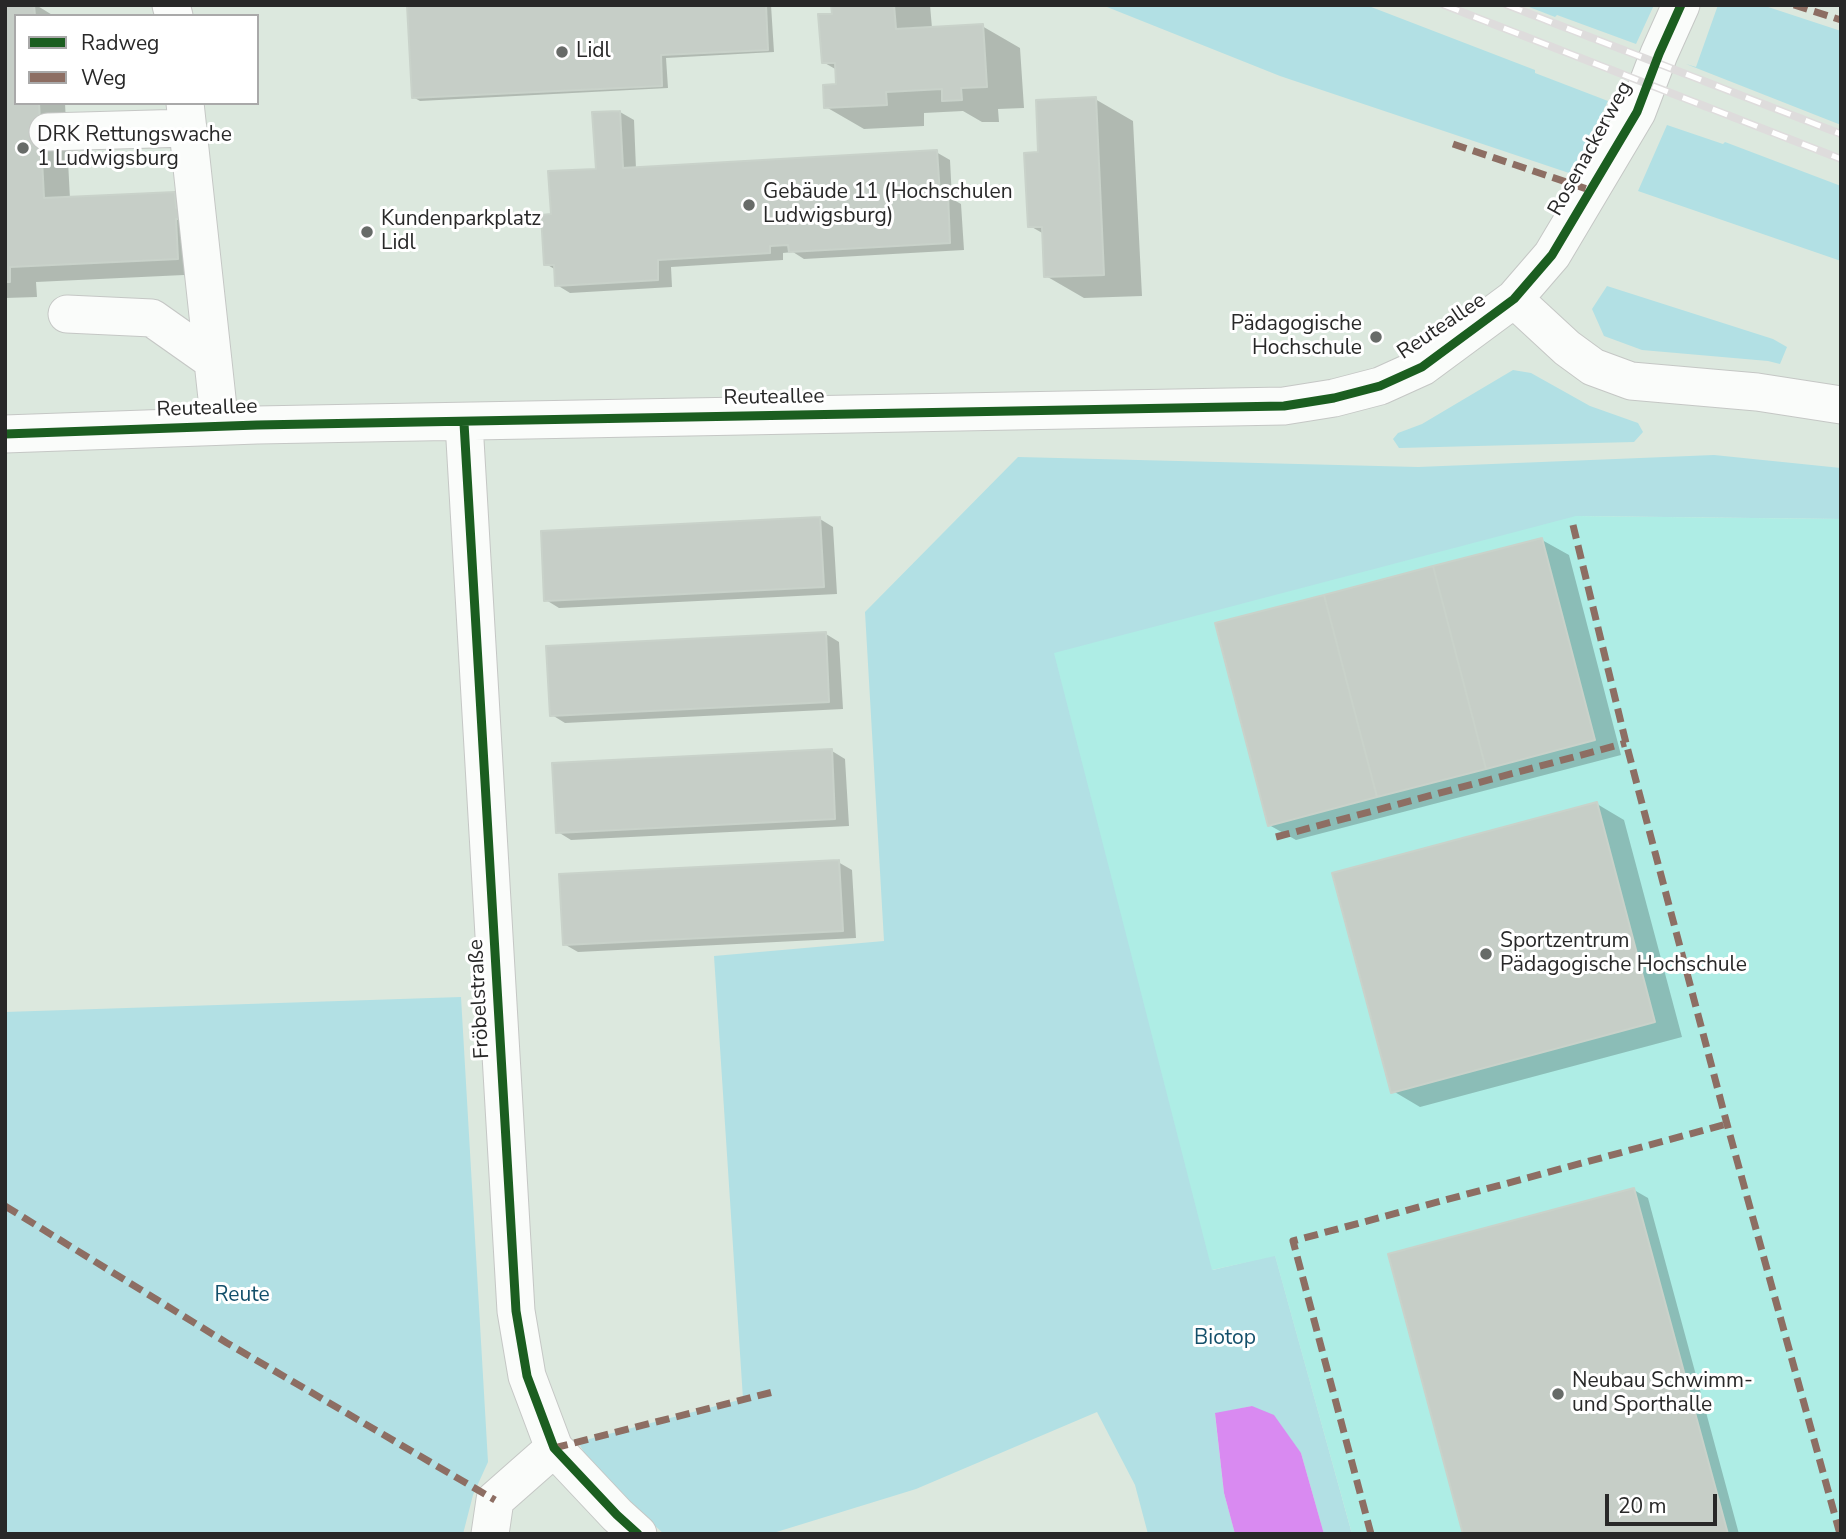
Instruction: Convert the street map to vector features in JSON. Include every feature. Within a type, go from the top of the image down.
[{"type":"street","name":"Rosenackerweg","points":[[1514,299],[1552,255],[1637,112],[1681,5]]},
{"type":"street","points":[[48,132],[187,116],[220,426]]},
{"type":"street","name":"Reuteallee","points":[[5,434],[220,426],[1284,406],[1334,398],[1380,386],[1422,367],[1514,299],[1567,348],[1593,367],[1632,381],[1757,391],[1841,405]]},
{"type":"street","points":[[67,314],[152,317],[213,361]]},
{"type":"street","name":"Fröbelstraße","points":[[464,422],[516,1311],[527,1376],[554,1448],[638,1534]]},
{"type":"street","points":[[490,1534],[495,1500],[554,1448]]},
{"type":"green space","points":[[1102,5],[1366,5],[1608,101],[1572,174],[1280,76]]},
{"type":"green space","points":[[1524,5],[1654,5],[1636,44]]},
{"type":"green space","points":[[1718,5],[1762,5],[1841,31],[1841,125],[1686,64],[1696,67]]},
{"type":"green space","points":[[1667,125],[1723,144],[1725,142],[1841,186],[1841,261],[1638,191]]},
{"type":"green space","points":[[1607,286],[1773,339],[1787,347],[1780,364],[1642,350],[1604,336],[1592,309]]},
{"type":"green space","points":[[1513,370],[1531,373],[1590,406],[1638,423],[1643,432],[1634,442],[1399,448],[1393,439],[1398,433],[1422,424]]},
{"type":"green space","name":"Biotop","points":[[1714,455],[1841,468],[1841,519],[1576,516],[1213,1270],[1275,1255],[1352,1534],[1324,1534],[1301,1453],[1252,1406],[1215,1414],[1224,1493],[1235,1534],[1148,1534],[1135,1485],[1097,1412],[916,1489],[770,1534],[664,1534],[596,1473],[578,1442],[743,1399],[714,956],[884,941],[865,612],[1018,457],[1418,467]]},
{"type":"green space","name":"Reute","points":[[461,997],[488,1462],[473,1495],[463,1534],[5,1534],[5,1012]]},
{"type":"shaded area","name":"Sportzentrum Pädagogische Hochschule","points":[[1576,516],[1841,519],[1841,1534],[1352,1534],[1275,1256],[1212,1270],[1054,653]]},
{"type":"shaded area","points":[[1252,1406],[1274,1415],[1301,1453],[1324,1534],[1235,1534],[1224,1493],[1215,1413]]},
{"type":"building","name":"DRK Rettungswache 1 Ludwigsburg","points":[[5,5],[34,5],[35,14],[14,14],[14,105],[39,105],[44,198],[175,192],[176,208],[185,208],[185,219],[176,219],[178,259],[10,267],[10,282],[5,282]]},
{"type":"building","name":"Lidl","points":[[407,5],[766,5],[768,50],[661,55],[662,86],[412,98]]},
{"type":"building","points":[[831,5],[894,5],[896,29],[983,24],[987,87],[961,88],[962,100],[942,101],[942,89],[886,92],[887,105],[824,108],[823,85],[836,84],[835,63],[822,63],[818,14],[832,14]]},
{"type":"building","points":[[1096,97],[1104,275],[1044,277],[1042,227],[1028,227],[1024,153],[1038,152],[1036,100]]},
{"type":"building","name":"Gebäude 11 (Hochschulen Ludwigsburg)","points":[[620,111],[623,168],[937,150],[940,195],[948,194],[950,243],[789,252],[788,245],[770,246],[770,253],[658,260],[658,280],[555,286],[554,265],[544,265],[541,215],[551,214],[548,171],[596,169],[592,112]]},
{"type":"building","points":[[820,517],[824,587],[544,601],[541,531]]},
{"type":"building","points":[[1542,538],[1595,740],[1486,769],[1433,566]]},
{"type":"building","points":[[1433,566],[1486,769],[1377,797],[1324,595]]},
{"type":"building","points":[[1324,595],[1377,797],[1268,826],[1215,623]]},
{"type":"building","points":[[826,632],[829,702],[550,716],[546,646]]},
{"type":"building","points":[[832,749],[835,819],[556,833],[552,763]]},
{"type":"building","points":[[1597,802],[1655,1022],[1391,1093],[1332,873]]},
{"type":"building","points":[[839,860],[843,931],[563,945],[559,874]]},
{"type":"building","name":"Neubau Schwimm- und Sporthalle","points":[[1634,1188],[1728,1534],[1463,1534],[1388,1254]]},
{"type":"railway","points":[[1444,5],[1841,159]]},
{"type":"railway","points":[[1507,5],[1841,134]]},
{"type":"marked path","points":[[1794,5],[1841,20]]},
{"type":"marked path","points":[[1453,144],[1590,190]]},
{"type":"marked path","points":[[1573,525],[1626,743],[1840,1534]]},
{"type":"marked path","points":[[1276,837],[1626,743]]},
{"type":"marked path","points":[[1371,1534],[1293,1241],[1727,1124]]},
{"type":"marked path","points":[[5,1206],[227,1343],[495,1500]]},
{"type":"marked path","points":[[554,1448],[773,1392]]},
{"type":"cycle path","points":[[5,434],[257,425],[1284,406],[1334,398],[1380,386],[1422,367],[1514,299],[1552,255],[1637,112],[1681,5]]},
{"type":"cycle path","points":[[464,423],[516,1311],[527,1376],[554,1448],[638,1534]]},
{"type":"place","name":"Lidl","points":[[562,52]]},
{"type":"place","name":"DRK Rettungswache 1 Ludwigsburg","points":[[23,148]]},
{"type":"place","name":"Gebäude 11 (Hochschulen Ludwigsburg)","points":[[749,205]]},
{"type":"place","name":"Kundenparkplatz Lidl","points":[[367,232]]},
{"type":"place","name":"Pädagogische Hochschule","points":[[1376,337]]},
{"type":"place","name":"Sportzentrum Pädagogische Hochschule","points":[[1486,954]]},
{"type":"place","name":"Neubau Schwimm- und Sporthalle","points":[[1558,1394]]}]
